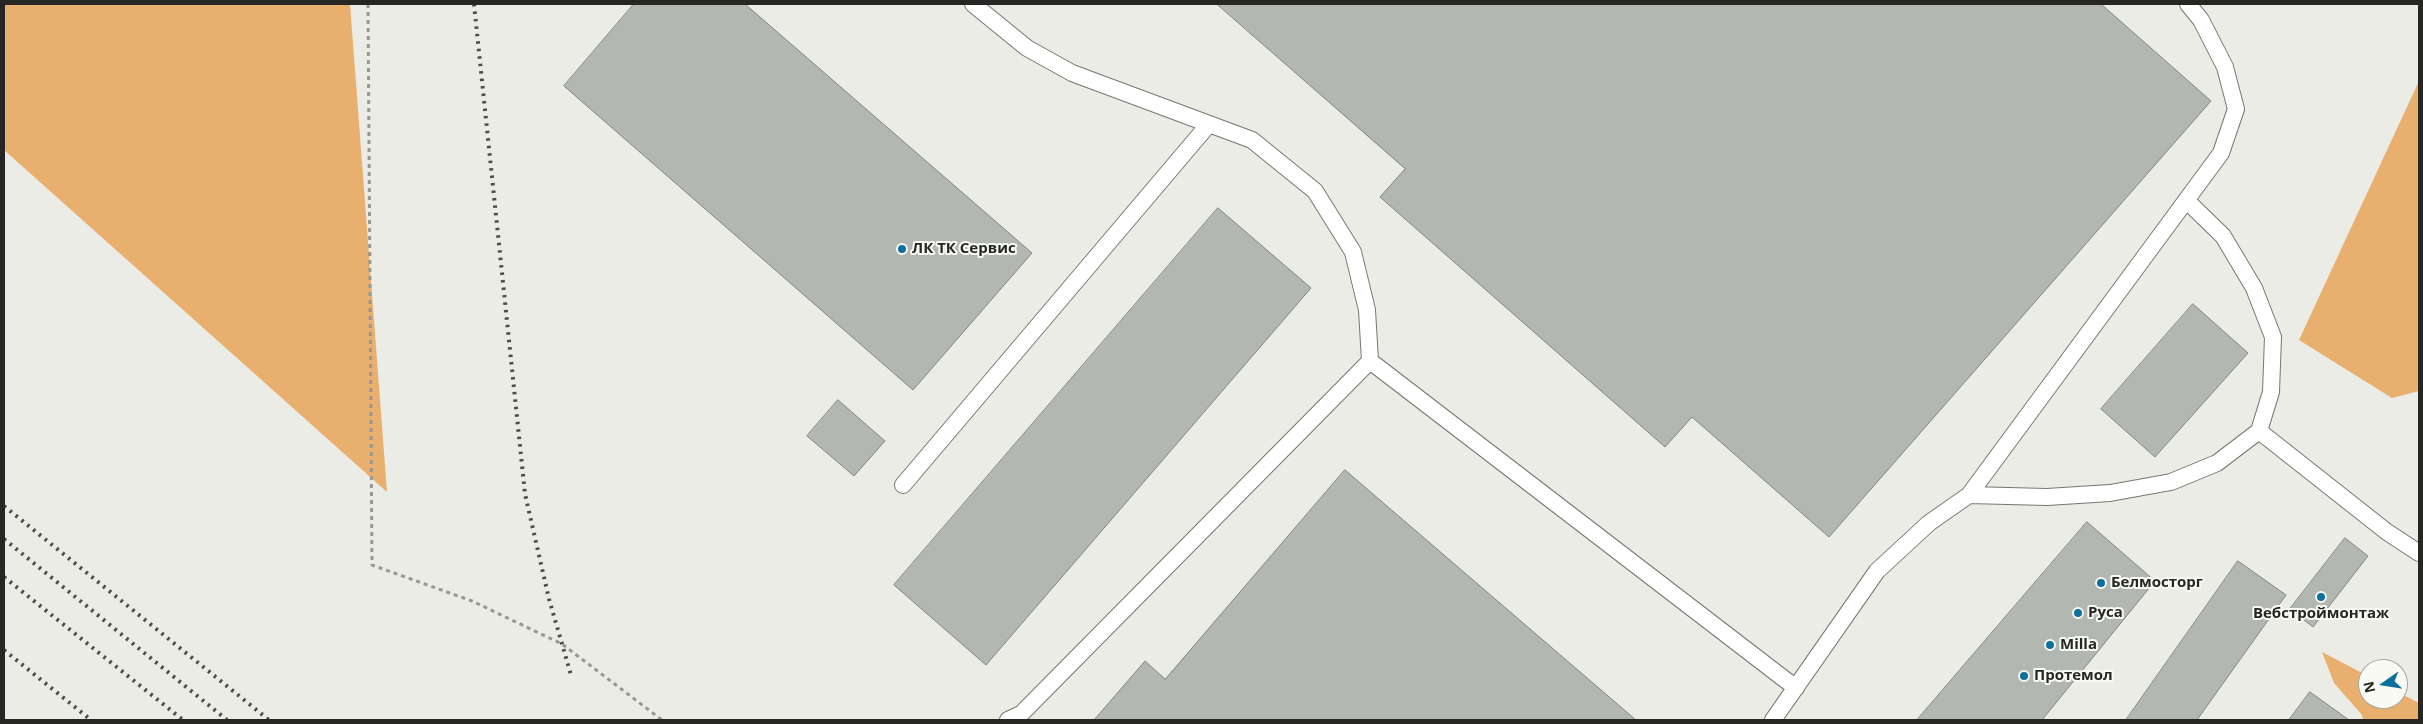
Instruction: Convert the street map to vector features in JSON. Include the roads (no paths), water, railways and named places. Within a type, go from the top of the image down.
[{"type":"lane","points":[[973,4],[1027,48],[1072,73],[1252,140],[1315,191],[1353,252],[1367,310],[1370,361],[1021,714],[1008,720]]},
{"type":"lane","points":[[1773,720],[1878,571],[1929,523],[1969,495],[2221,153],[2236,109],[2225,67],[2201,20],[2188,4]]},
{"type":"lane","points":[[903,485],[1209,124]]},
{"type":"lane","points":[[1969,495],[2047,497],[2110,493],[2170,482],[2217,463],[2259,432],[2271,392],[2273,337],[2254,288],[2223,236],[2187,201]]},
{"type":"lane","points":[[1370,361],[1796,688]]},
{"type":"lane","points":[[2259,432],[2388,532],[2419,553]]},
{"type":"railway","points":[[474,4],[525,494],[549,599],[571,675]]},
{"type":"railway","points":[[4,506],[269,720]]},
{"type":"railway","points":[[4,539],[227,720]]},
{"type":"railway","points":[[4,577],[183,720]]},
{"type":"railway","points":[[4,650],[91,720]]},
{"type":"place","name":"ЛК ТК Сервис","points":[[902,249]]},
{"type":"place","name":"Белмосторг","points":[[2101,583]]},
{"type":"place","name":"Вебстроймонтаж","points":[[2321,597]]},
{"type":"place","name":"Руса","points":[[2078,613]]},
{"type":"place","name":"Milla","points":[[2050,645]]},
{"type":"place","name":"Протемол","points":[[2024,676]]}]
